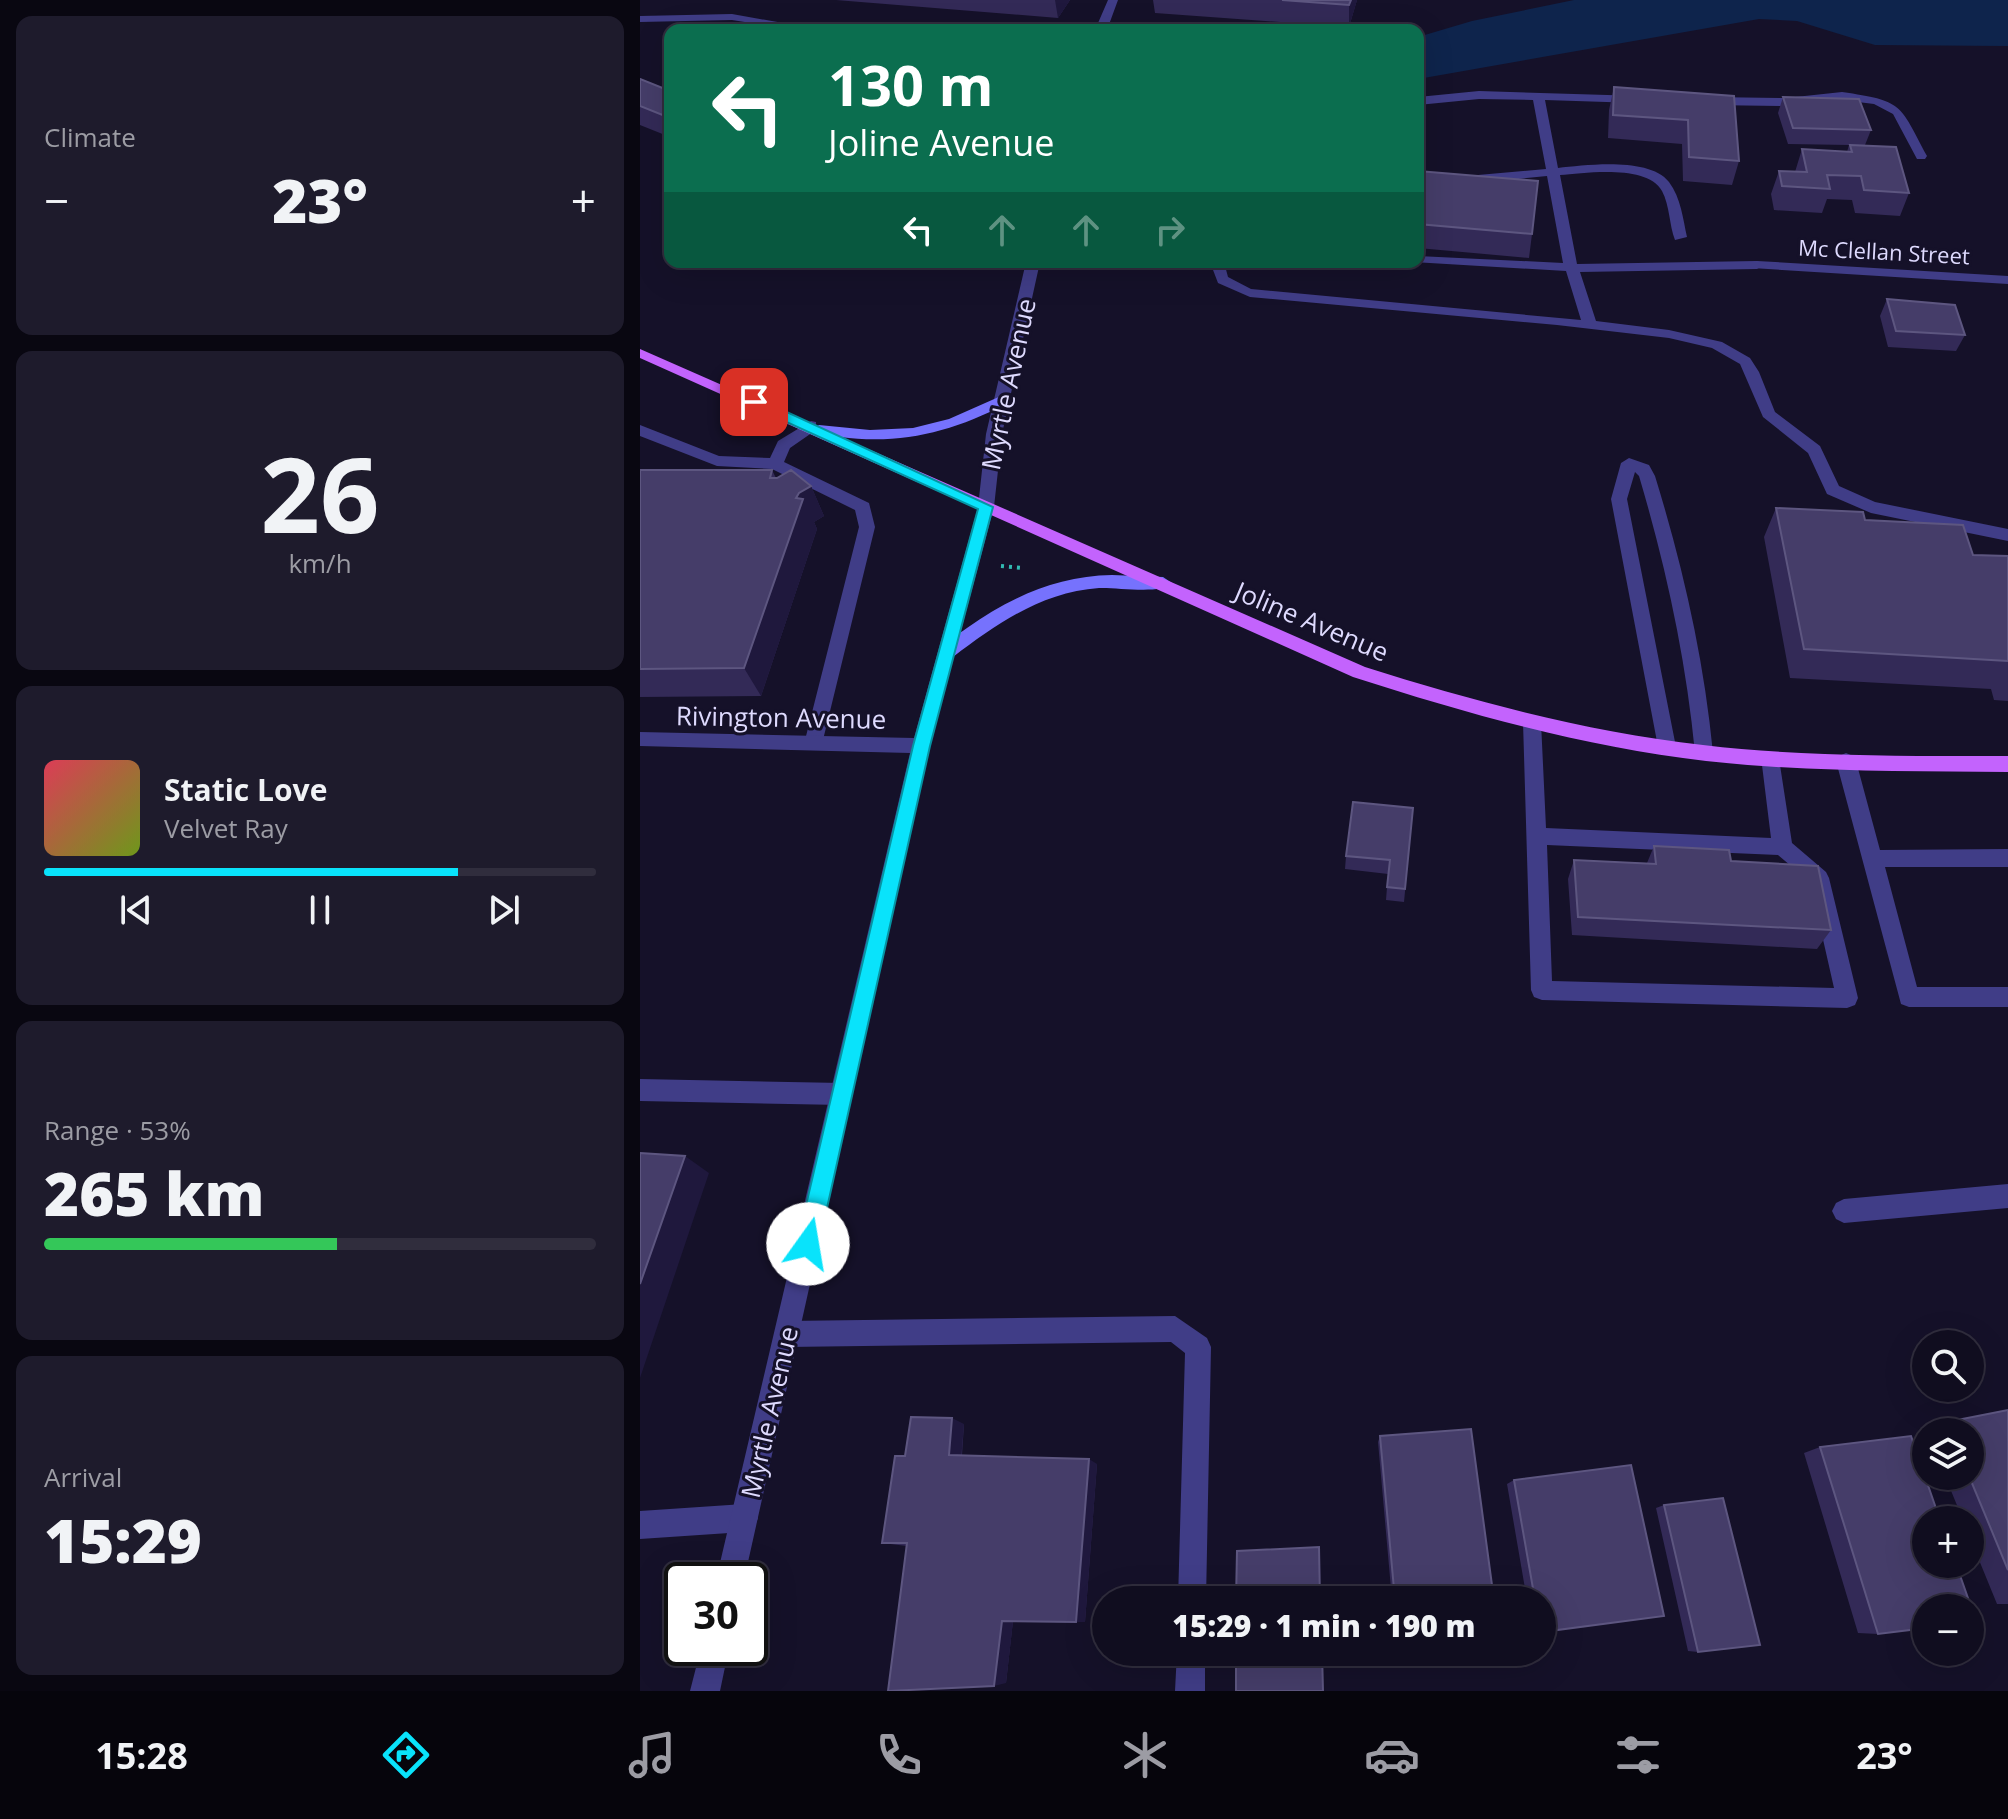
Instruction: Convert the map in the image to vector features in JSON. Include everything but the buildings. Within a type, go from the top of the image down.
[{"type":"main road","name":"Joline Avenue","points":[[640,353],[815,428],[1359,672],[1452,703],[1582,734],[1704,753],[1846,761],[2008,764]]},
{"type":"street","points":[[1103,24],[1113,0]]},
{"type":"street","points":[[640,19],[732,17],[778,24]]},
{"type":"street","points":[[1424,100],[1456,95],[1650,100]]},
{"type":"street","points":[[1538,96],[1571,267],[1590,325]]},
{"type":"street","points":[[1698,101],[1786,102],[1823,96],[1862,98],[1898,112],[1921,156]]},
{"type":"street","points":[[1462,178],[1504,179],[1523,173],[1582,169],[1635,170],[1655,175],[1668,191],[1680,237]]},
{"type":"street","name":"Mc Clellan Street","points":[[1424,260],[1571,267],[1757,265],[2008,280]]},
{"type":"street","name":"Myrtle Avenue","points":[[734,1562],[921,746],[986,507],[994,434],[1032,268]]},
{"type":"street","points":[[1217,268],[1221,281],[1250,293],[1590,325],[1697,340],[1735,353],[1752,372],[1768,414],[1814,450],[1833,490],[1871,507],[2008,535]]},
{"type":"street","points":[[775,464],[784,445],[815,428],[896,437],[966,420],[1001,401]]},
{"type":"street","points":[[640,430],[717,461],[775,464],[863,507],[867,527],[813,744]]},
{"type":"street","points":[[1667,747],[1619,499],[1629,463],[1643,469],[1647,476],[1670,552],[1698,693],[1704,753]]},
{"type":"street","points":[[947,652],[994,616],[1040,593],[1094,581],[1163,583]]},
{"type":"street","points":[[1532,722],[1536,836],[1542,990],[1847,998],[1819,878],[1782,847],[1536,836]]},
{"type":"street","name":"Rivington Avenue","points":[[640,739],[921,746]]},
{"type":"street","points":[[1771,757],[1782,847]]},
{"type":"street","points":[[1846,761],[1909,997],[2008,997]]},
{"type":"street","points":[[1872,859],[2008,858]]},
{"type":"street","points":[[640,1090],[842,1094]]},
{"type":"street","points":[[1844,1211],[2008,1196]]},
{"type":"street","points":[[787,1334],[1175,1329],[1198,1347],[1192,1586]]},
{"type":"street","points":[[640,1525],[744,1518]]},
{"type":"street","points":[[705,1691],[711,1666]]},
{"type":"street","points":[[1190,1691],[1191,1666]]},
{"type":"path","points":[[1001,566],[1024,568]]},
{"type":"water","points":[[1574,0],[2008,0],[2008,46],[1875,45],[1797,21],[1759,19],[1424,78],[1424,35],[1472,21]]},
{"type":"route","points":[[754,402],[986,507],[921,746],[808,1244]]}]
